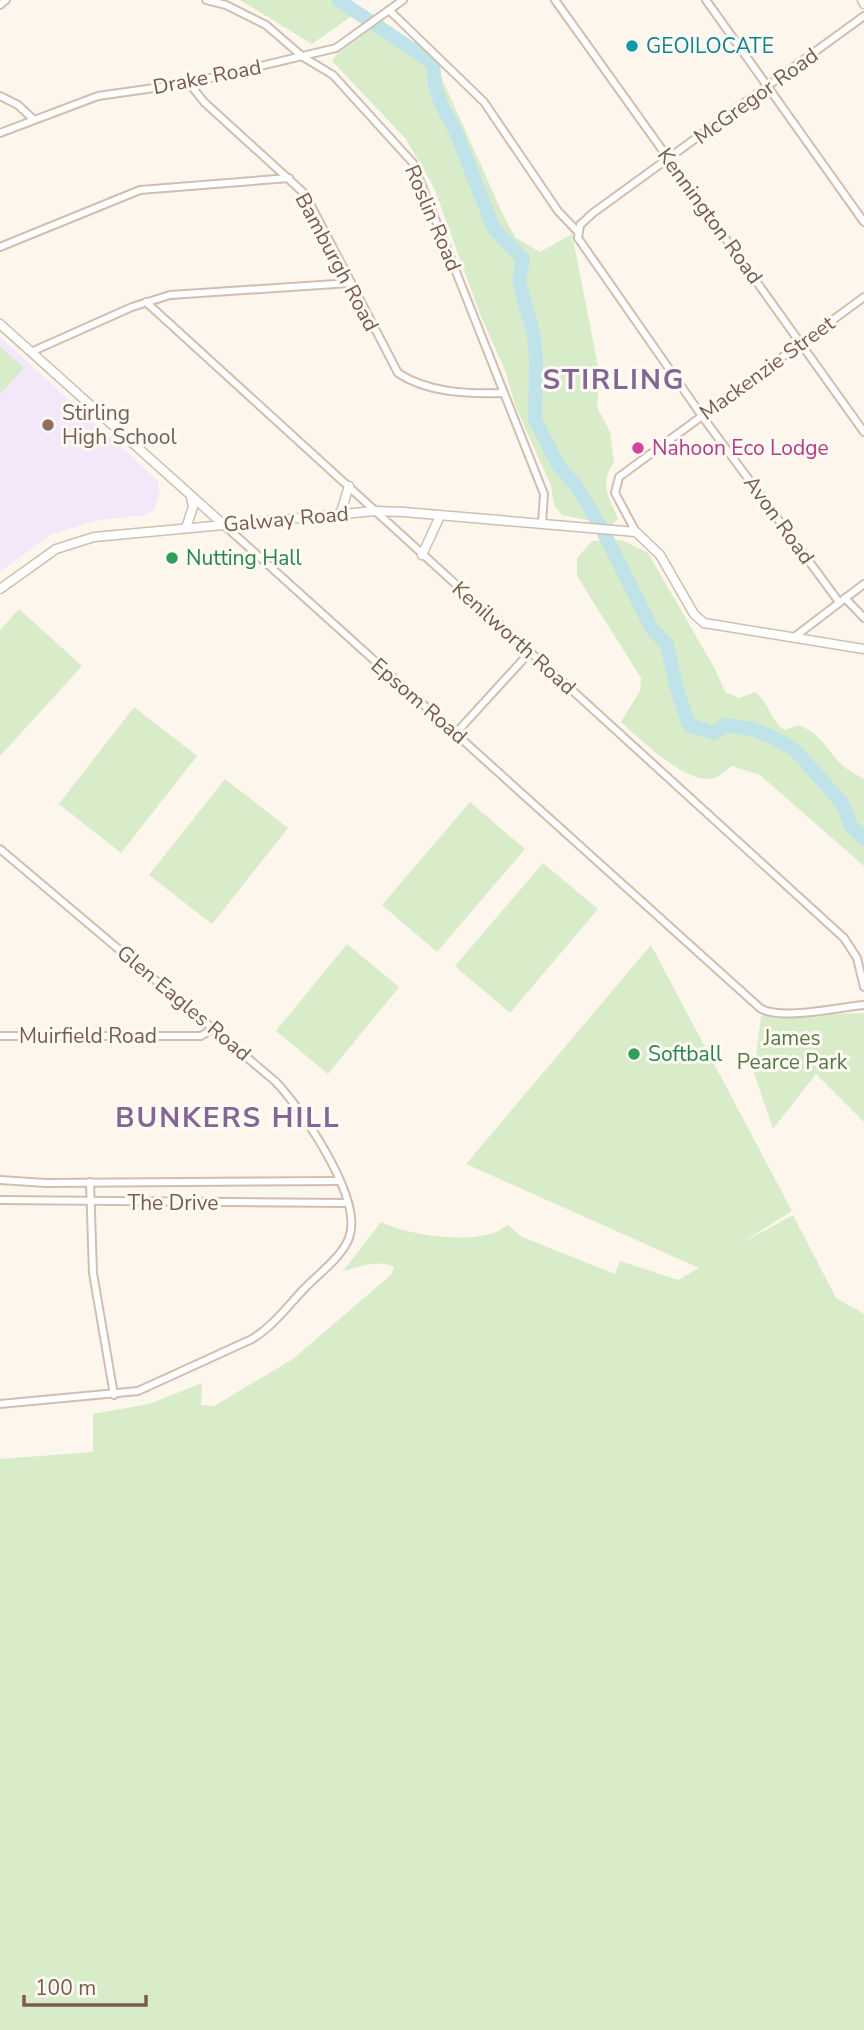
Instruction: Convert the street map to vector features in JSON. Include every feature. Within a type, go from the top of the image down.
[{"type":"street","points":[[0,5],[6,0]]},
{"type":"street","name":"Roslin Road","points":[[206,0],[226,5],[267,25],[303,57],[345,85],[413,163],[544,494],[542,524]]},
{"type":"street","name":"Drake Road","points":[[0,133],[98,96],[189,83],[336,48],[403,0]]},
{"type":"street","name":"Kennington Road","points":[[555,0],[864,432]]},
{"type":"street","points":[[706,0],[864,222]]},
{"type":"street","name":"Avon Road","points":[[389,10],[484,102],[558,211],[579,228],[582,246],[702,416],[842,600],[864,618]]},
{"type":"street","name":"McGregor Road","points":[[579,228],[864,16]]},
{"type":"street","name":"Bamburgh Road","points":[[189,83],[204,102],[305,194],[398,373],[414,382],[456,393],[503,393]]},
{"type":"street","points":[[0,96],[18,105],[33,119]]},
{"type":"street","points":[[0,247],[140,190],[289,178]]},
{"type":"street","points":[[31,352],[146,302],[192,293],[350,284]]},
{"type":"street","name":"Mackenzie Street","points":[[636,532],[615,492],[616,481],[864,297]]},
{"type":"street","name":"Kenilworth Road","points":[[146,302],[844,938],[857,958],[864,987]]},
{"type":"street","name":"Epsom Road","points":[[0,324],[765,1012],[803,1012],[864,1004]]},
{"type":"street","points":[[340,515],[349,486]]},
{"type":"street","points":[[186,528],[193,507],[191,497]]},
{"type":"street","name":"Galway Road","points":[[0,589],[39,560],[72,543],[115,534],[375,511],[636,532]]},
{"type":"street","points":[[422,555],[440,516]]},
{"type":"street","points":[[636,532],[660,555],[694,614],[701,621],[864,649]]},
{"type":"street","points":[[793,638],[864,584]]},
{"type":"street","points":[[456,733],[530,652]]},
{"type":"street","name":"Glen Eagles Road","points":[[0,849],[276,1082],[302,1111],[322,1141],[339,1181],[350,1223],[349,1240],[260,1334],[147,1389],[114,1395],[0,1404]]},
{"type":"street","name":"Muirfield Road","points":[[0,1036],[201,1036],[214,1028]]},
{"type":"street","name":"The Drive","points":[[0,1180],[339,1181]]},
{"type":"street","points":[[90,1182],[93,1273],[114,1395]]},
{"type":"street","name":"The Drive","points":[[0,1200],[346,1203]]},
{"type":"shaded area","name":"Stirling High School","points":[[0,337],[158,481],[160,493],[154,510],[145,515],[99,520],[51,534],[0,572]]},
{"type":"green space","points":[[240,0],[329,0],[353,15],[312,44]]},
{"type":"green space","points":[[382,21],[434,61],[516,238],[540,252],[572,234],[600,376],[597,407],[610,432],[614,463],[609,470],[606,484],[618,519],[612,525],[562,515],[554,505],[551,486],[515,405],[506,373],[480,314],[434,188],[406,139],[332,61],[337,54]]},
{"type":"green space","points":[[0,346],[24,368],[0,394]]},
{"type":"green space","points":[[622,540],[648,553],[715,669],[725,692],[739,698],[755,692],[785,730],[799,725],[811,732],[842,765],[864,779],[864,866],[760,775],[732,766],[714,778],[704,779],[691,775],[665,759],[621,722],[640,691],[641,678],[577,576],[577,558],[592,541]]},
{"type":"green space","points":[[19,609],[82,666],[0,756],[0,630]]},
{"type":"green space","points":[[134,707],[197,756],[121,853],[59,804]]},
{"type":"green space","points":[[225,779],[288,828],[212,924],[149,875]]},
{"type":"green space","points":[[470,802],[525,849],[437,952],[382,905]]},
{"type":"green space","points":[[543,863],[598,909],[510,1013],[455,966]]},
{"type":"green space","points":[[347,944],[399,987],[328,1074],[276,1031]]},
{"type":"green space","points":[[651,945],[792,1211],[740,1244],[793,1215],[836,1298],[864,1314],[864,2030],[0,2030],[0,1459],[93,1452],[93,1414],[149,1404],[202,1383],[201,1405],[214,1406],[293,1359],[392,1274],[394,1267],[382,1264],[368,1264],[343,1271],[381,1222],[406,1231],[452,1237],[481,1236],[508,1225],[522,1237],[615,1274],[620,1261],[678,1280],[699,1268],[466,1164]]},
{"type":"green space","name":"James Pearce Park","points":[[864,1013],[864,1122],[816,1074],[773,1129],[754,1073],[761,1016]]},
{"type":"waterway","points":[[338,0],[433,63],[435,86],[441,104],[456,132],[494,229],[523,259],[519,281],[534,336],[535,420],[558,465],[577,487],[603,531],[652,629],[667,644],[676,686],[689,725],[714,733],[725,725],[752,729],[795,750],[842,803],[851,826],[864,839]]},
{"type":"place","name":"GEOILOCATE","points":[[632,46]]},
{"type":"place","name":"Stirling High School","points":[[48,425]]},
{"type":"place","name":"Nahoon Eco Lodge","points":[[638,448]]},
{"type":"place","name":"Nutting Hall","points":[[172,558]]},
{"type":"place","name":"Softball","points":[[634,1054]]},
{"type":"district","name":"STIRLING","points":[[614,379]]},
{"type":"district","name":"BUNKERS HILL","points":[[228,1117]]}]
